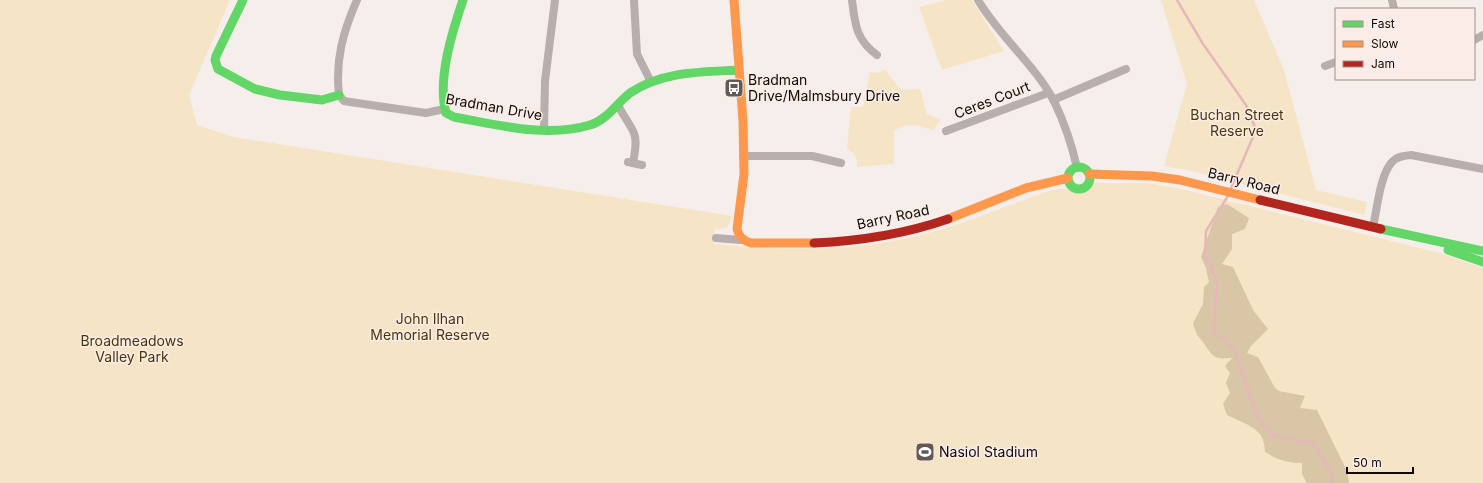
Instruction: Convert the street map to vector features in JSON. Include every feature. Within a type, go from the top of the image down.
[{"type":"street","points":[[243,0],[216,56],[216,64],[224,73],[256,89],[280,95],[322,100],[339,95],[337,61],[342,41],[357,0]]},
{"type":"street","points":[[444,109],[444,91],[453,33],[462,0]]},
{"type":"street","points":[[544,130],[544,81],[555,0]]},
{"type":"street","points":[[634,0],[637,54],[651,82]]},
{"type":"street","points":[[734,0],[744,156],[744,174],[737,229],[738,236],[741,240]]},
{"type":"street","points":[[852,0],[856,29],[866,47],[877,55]]},
{"type":"street","points":[[978,0],[988,18],[1035,75],[1053,100],[1073,148],[1077,168]]},
{"type":"street","points":[[1325,66],[1335,62]]},
{"type":"street","points":[[1053,100],[1126,69]]},
{"type":"street","name":"Bradman Drive","points":[[339,95],[344,101],[426,113],[444,109],[446,113],[454,117],[544,130],[591,125],[618,106],[629,94],[664,76],[684,73],[739,70]]},
{"type":"street","name":"Ceres Court","points":[[946,131],[1048,92]]},
{"type":"street","points":[[618,106],[636,135],[636,147],[630,162],[642,165]]},
{"type":"street","points":[[1373,227],[1384,177],[1392,162],[1399,157],[1411,155],[1483,168]]},
{"type":"street","points":[[744,156],[812,156],[841,163]]},
{"type":"street","points":[[1077,168],[1084,169],[1088,174],[1088,184],[1079,189],[1072,187],[1068,178],[1070,172],[1077,168]]},
{"type":"street","name":"Barry Road","points":[[1088,174],[1152,176],[1180,180],[1389,231],[1483,251]]},
{"type":"street","name":"Barry Road","points":[[716,238],[751,242],[801,243],[859,240],[898,233],[943,221],[1037,184],[1068,178]]},
{"type":"street","name":"Barry Road","points":[[1389,231],[1483,262]]},
{"type":"green space","name":"John Ilhan Memorial Reserve","points":[[0,0],[230,0],[189,95],[197,125],[233,137],[732,216],[727,228],[715,229],[714,244],[760,248],[807,249],[853,247],[876,244],[918,236],[938,230],[976,218],[1051,190],[1066,189],[1082,192],[1093,183],[1147,183],[1181,189],[1440,253],[1483,268],[1483,483],[0,483]]},
{"type":"green space","points":[[947,0],[972,0],[1004,51],[942,70],[919,7]]},
{"type":"green space","name":"Buchan Street Reserve","points":[[1161,0],[1254,0],[1284,70],[1316,190],[1367,202],[1364,215],[1191,171],[1164,166],[1187,84]]},
{"type":"green space","points":[[885,70],[901,90],[920,89],[927,114],[940,120],[933,130],[908,125],[894,131],[894,164],[857,167],[855,156],[847,149],[851,107],[863,107],[870,72],[876,73]]},
{"type":"shaded area","points":[[1227,204],[1249,218],[1245,229],[1232,234],[1232,249],[1222,264],[1233,267],[1253,310],[1268,329],[1251,346],[1247,353],[1258,357],[1275,388],[1279,391],[1305,396],[1300,408],[1317,410],[1347,471],[1349,483],[1307,483],[1302,474],[1302,463],[1283,460],[1265,452],[1262,437],[1258,432],[1227,415],[1223,404],[1230,393],[1226,383],[1230,373],[1225,366],[1232,358],[1219,358],[1213,356],[1198,336],[1193,323],[1203,304],[1204,287],[1209,282],[1206,268],[1201,257],[1218,207]]},
{"type":"waterway","points":[[1177,0],[1203,44],[1246,105],[1256,130],[1231,188]]},
{"type":"waterway","points":[[1228,196],[1206,231],[1205,256],[1217,280],[1214,332],[1235,351],[1259,421],[1273,435],[1314,444],[1331,472],[1332,483]]},
{"type":"traffic: fast","points":[[243,0],[216,56],[215,60],[218,69],[255,89],[280,95],[322,100],[339,95]]},
{"type":"traffic: fast","points":[[463,0],[450,41],[443,86],[446,113],[454,117],[522,129],[573,129],[596,123],[607,115],[630,93],[655,80],[697,72],[739,70]]},
{"type":"traffic: fast","points":[[1079,167],[1087,170],[1090,178],[1087,186],[1079,189],[1071,186],[1068,178],[1071,170],[1079,167]]},
{"type":"traffic: fast","points":[[1381,229],[1483,251]]},
{"type":"traffic: fast","points":[[1448,250],[1483,262]]},
{"type":"traffic: slow","points":[[734,0],[743,121],[744,174],[737,229],[740,236],[751,243],[814,243]]},
{"type":"traffic: slow","points":[[1089,174],[1152,176],[1180,180],[1260,200]]},
{"type":"traffic: slow","points":[[948,219],[1026,188],[1068,178]]},
{"type":"traffic: jam","points":[[1260,200],[1381,229]]},
{"type":"traffic: jam","points":[[814,243],[848,241],[899,233],[948,219]]},
{"type":"place","name":"Bradman Drive/Malmsbury Drive","points":[[734,88]]},
{"type":"place","name":"Nasiol Stadium","points":[[925,452]]},
{"type":"park label","name":"Broadmeadows Valley Park","points":[[132,350]]}]
